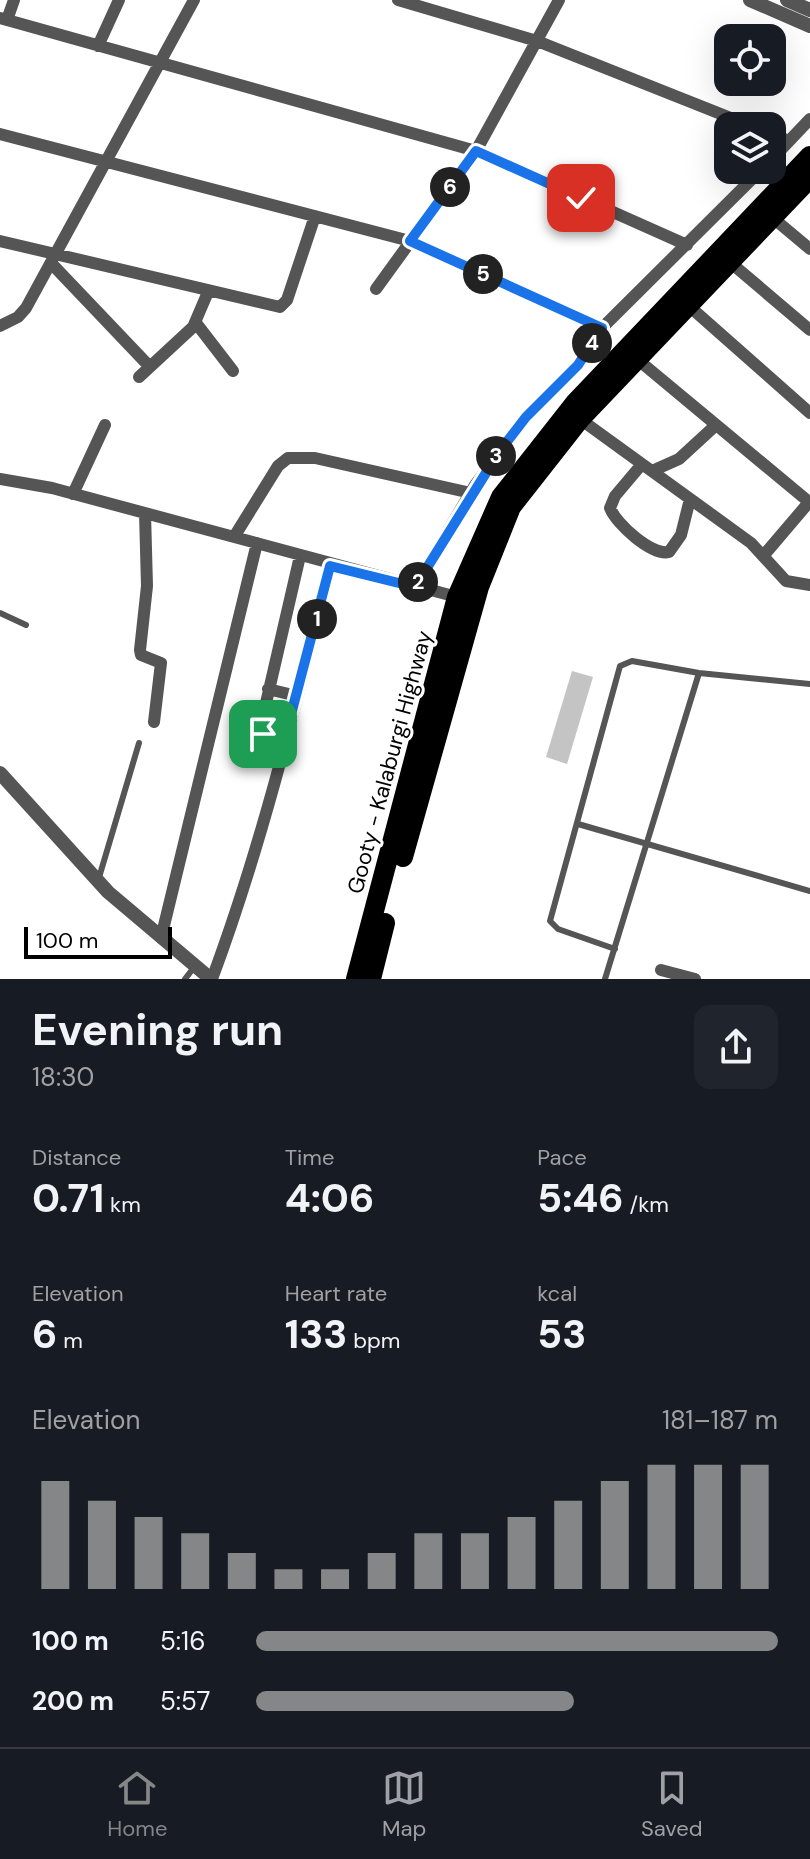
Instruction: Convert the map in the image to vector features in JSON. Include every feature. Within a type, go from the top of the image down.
[{"type":"highway","name":"Gooty - Kalaburgi Highway","points":[[356,979],[457,597],[501,497],[575,403],[810,156]]},
{"type":"highway","points":[[371,979],[455,664],[491,551],[511,507],[580,419],[810,178]]},
{"type":"street","points":[[14,0],[4,19],[476,151],[687,245]]},
{"type":"street","points":[[98,46],[119,0]]},
{"type":"street","points":[[0,326],[18,317],[26,308],[194,0]]},
{"type":"street","points":[[398,0],[537,41],[716,112]]},
{"type":"street","points":[[376,289],[476,151],[559,0]]},
{"type":"street","points":[[750,0],[810,26]]},
{"type":"street","points":[[787,0],[810,10]]},
{"type":"street","points":[[786,144],[810,119]]},
{"type":"street","points":[[0,134],[410,241],[602,328]]},
{"type":"street","points":[[415,587],[471,493],[526,417],[578,365],[602,328],[747,184]]},
{"type":"street","points":[[0,241],[54,259],[275,307],[283,306],[315,216]]},
{"type":"street","points":[[773,218],[810,249]]},
{"type":"street","points":[[54,259],[150,367]]},
{"type":"street","points":[[731,263],[810,330]]},
{"type":"street","points":[[139,377],[196,323],[208,292]]},
{"type":"street","points":[[689,306],[810,413]]},
{"type":"street","points":[[196,323],[233,371]]},
{"type":"street","points":[[637,359],[809,501],[764,555]]},
{"type":"street","points":[[580,419],[764,555],[786,581],[810,585]]},
{"type":"street","points":[[73,494],[105,425]]},
{"type":"street","points":[[690,499],[679,540],[669,552],[656,552],[614,517],[610,508],[615,496],[647,468],[679,459],[716,425]]},
{"type":"street","points":[[234,537],[278,466],[288,458],[315,458],[471,493]]},
{"type":"street","points":[[0,479],[73,494],[257,543],[330,566],[457,597]]},
{"type":"street","points":[[145,513],[147,586],[140,650],[141,655],[161,663],[154,722]]},
{"type":"street","points":[[161,938],[257,543]]},
{"type":"street","points":[[284,741],[261,731],[300,556]]},
{"type":"street","points":[[0,773],[98,882],[212,979],[231,929],[330,566]]},
{"type":"street","points":[[268,689],[297,696]]},
{"type":"street","points":[[661,970],[695,979]]},
{"type":"lane","points":[[0,613],[26,625]]},
{"type":"lane","points":[[615,949],[558,929],[550,921],[622,663],[632,661],[699,673],[810,684]]},
{"type":"lane","points":[[605,979],[699,673]]},
{"type":"lane","points":[[98,882],[139,743]]},
{"type":"lane","points":[[578,824],[810,891]]},
{"type":"lane","points":[[185,979],[195,966]]},
{"type":"building","points":[[572,671],[593,677],[567,764],[546,757]]},
{"type":"route","points":[[263,734],[284,741],[330,566],[415,587],[475,485],[526,417],[578,365],[602,328],[410,241],[476,151],[581,198]]}]
